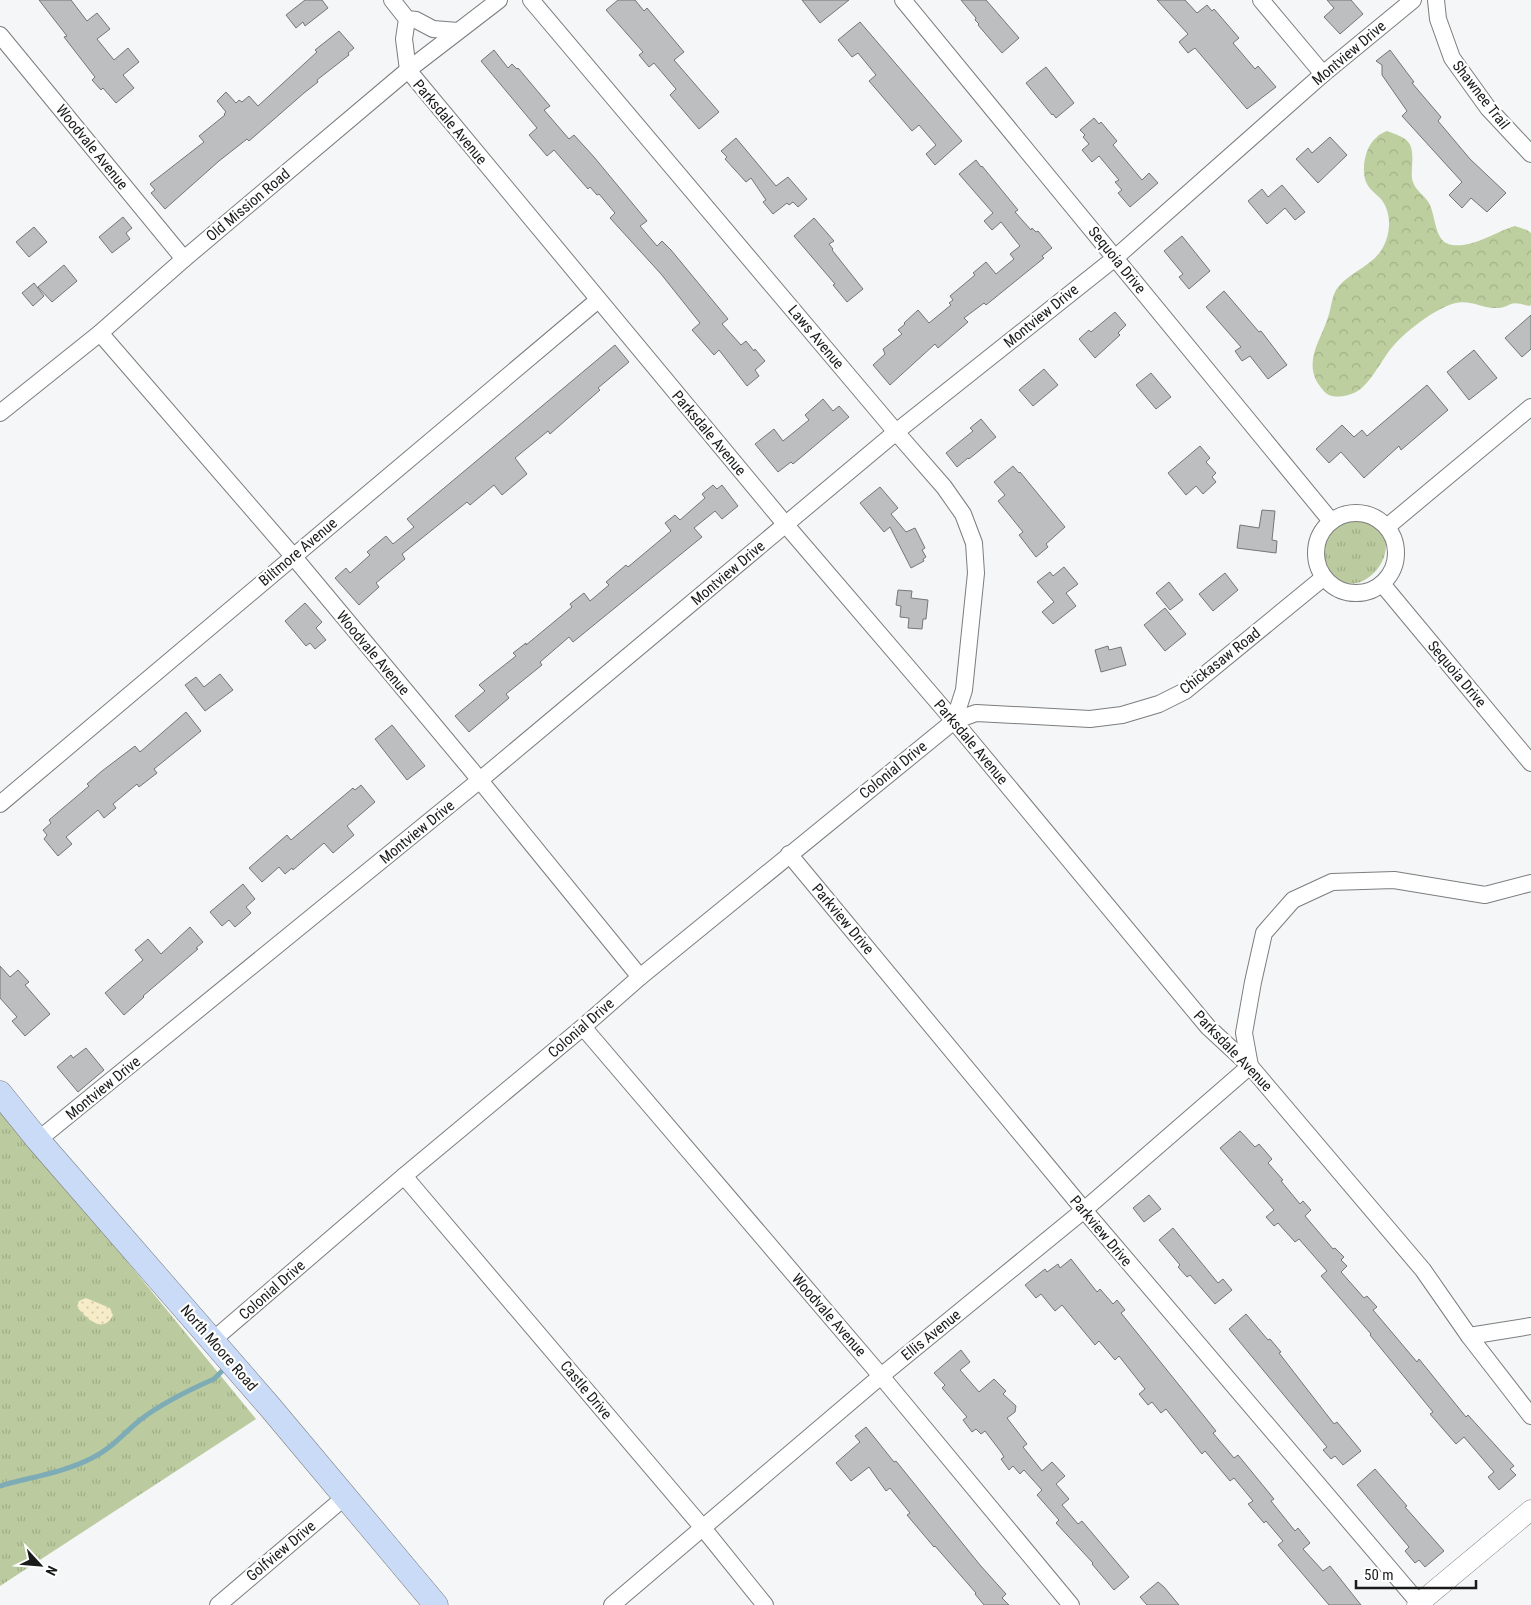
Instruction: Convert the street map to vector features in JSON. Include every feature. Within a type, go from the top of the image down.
[{"type":"main road","name":"North Moore Road","points":[[0,1093],[38,1140],[213,1340],[436,1605]]},
{"type":"street","points":[[392,0],[407,18],[416,20],[433,29],[458,31]]},
{"type":"street","name":"Old Mission Road","points":[[0,413],[100,333],[184,259],[408,70],[499,0]]},
{"type":"street","name":"Laws Avenue","points":[[531,0],[944,487],[963,514],[974,543],[976,573],[964,690],[954,721]]},
{"type":"street","name":"Sequoia Drive","points":[[903,0],[1331,521]]},
{"type":"street","points":[[1261,0],[1323,74]]},
{"type":"street","name":"Montview Drive","points":[[38,1140],[480,780],[896,432],[1115,258],[1323,74],[1413,0]]},
{"type":"street","name":"Shawnee Trail","points":[[1436,0],[1438,19],[1452,58],[1488,108],[1531,154]]},
{"type":"street","points":[[407,18],[404,39],[408,70]]},
{"type":"street","name":"Woodvale Avenue","points":[[0,35],[184,259]]},
{"type":"street","name":"Parksdale Avenue","points":[[408,70],[786,525],[954,721],[1208,1028],[1250,1066],[1422,1270],[1469,1336],[1531,1416]]},
{"type":"street","name":"Biltmore Avenue","points":[[0,804],[598,300]]},
{"type":"street","name":"Woodvale Avenue","points":[[100,333],[293,556],[480,780],[640,977]]},
{"type":"street","points":[[1388,526],[1531,407]]},
{"type":"street","points":[[1348,513],[1366,513],[1388,526],[1397,547],[1395,568],[1383,585],[1362,594],[1339,590],[1323,578],[1316,561],[1318,537],[1331,521],[1348,513]]},
{"type":"street","name":"Chickasaw Road","points":[[954,721],[976,713],[1090,719],[1122,715],[1159,704],[1185,691],[1323,578]]},
{"type":"street","name":"Sequoia Drive","points":[[1383,585],[1531,763]]},
{"type":"street","name":"Colonial Drive","points":[[213,1340],[404,1176],[583,1028],[640,977],[954,721]]},
{"type":"street","name":"Parkview Drive","points":[[789,854],[1084,1210],[1418,1604]]},
{"type":"street","points":[[1250,1066],[1244,1033],[1264,933],[1292,900],[1332,882],[1394,880],[1485,895],[1531,883]]},
{"type":"street","name":"Woodvale Avenue","points":[[583,1028],[881,1376],[1071,1605]]},
{"type":"street","name":"Ellis Avenue","points":[[612,1605],[881,1376],[1084,1210],[1250,1066]]},
{"type":"street","name":"Castle Drive","points":[[404,1176],[703,1528],[765,1605]]},
{"type":"street","points":[[1469,1336],[1531,1326]]},
{"type":"street","name":"Golfview Drive","points":[[218,1605],[345,1497]]},
{"type":"street","points":[[1418,1604],[1531,1510]]},
{"type":"green space","points":[[1387,131],[1409,142],[1412,152],[1413,182],[1429,203],[1436,228],[1446,243],[1452,245],[1468,244],[1515,226],[1531,233],[1531,304],[1530,306],[1513,303],[1501,308],[1491,308],[1458,302],[1444,307],[1425,318],[1407,332],[1392,347],[1369,380],[1360,389],[1349,395],[1330,396],[1317,382],[1314,373],[1314,356],[1337,289],[1344,281],[1378,255],[1387,237],[1389,217],[1381,199],[1367,185],[1364,164],[1367,152],[1373,141]]},
{"type":"green space","points":[[1355,519],[1375,526],[1384,537],[1385,551],[1380,565],[1370,576],[1357,583],[1344,582],[1331,572],[1323,554],[1326,539],[1331,532],[1345,522]]},
{"type":"green space","points":[[0,1106],[256,1419],[0,1586]]},
{"type":"sand","points":[[86,1298],[110,1308],[113,1315],[109,1321],[105,1324],[95,1323],[85,1316],[77,1307],[79,1301]]},
{"type":"building","points":[[39,0],[71,0],[87,21],[97,13],[110,29],[97,39],[114,60],[128,48],[139,62],[123,75],[134,88],[116,103],[103,88],[101,90],[92,80],[95,77],[64,37],[67,36]]},
{"type":"building","points":[[305,0],[322,0],[328,8],[305,26],[303,22],[296,28],[286,15]]},
{"type":"building","points":[[618,0],[635,0],[644,11],[647,8],[684,52],[674,60],[719,112],[699,129],[670,95],[676,89],[654,63],[649,67],[639,55],[643,52],[606,10]]},
{"type":"building","points":[[802,0],[849,0],[820,23]]},
{"type":"building","points":[[961,0],[986,0],[1019,38],[1002,53],[978,25],[975,20],[976,18]]},
{"type":"building","points":[[1157,0],[1185,0],[1197,13],[1207,5],[1212,11],[1214,9],[1239,38],[1233,43],[1255,69],[1258,66],[1276,87],[1247,109],[1195,48],[1188,53],[1179,42],[1188,34]]},
{"type":"building","points":[[1327,0],[1351,0],[1363,14],[1340,34],[1324,17],[1334,8]]},
{"type":"building","points":[[860,22],[962,141],[935,165],[926,154],[936,145],[919,125],[912,131],[869,81],[876,75],[858,53],[852,57],[838,40]]},
{"type":"building","points":[[339,31],[354,48],[348,53],[349,55],[317,80],[318,82],[249,141],[247,139],[219,161],[165,209],[151,193],[155,190],[150,184],[204,142],[199,136],[225,115],[226,112],[217,101],[226,92],[236,103],[239,100],[242,102],[249,96],[258,106],[317,52],[315,50]]},
{"type":"building","points":[[494,50],[508,68],[512,64],[518,68],[550,106],[544,110],[569,139],[574,135],[594,157],[647,221],[640,226],[657,246],[662,241],[671,250],[728,319],[722,324],[741,345],[746,341],[765,361],[755,370],[759,376],[747,386],[719,350],[714,355],[692,330],[700,323],[661,274],[610,218],[615,213],[599,194],[597,195],[590,187],[588,189],[554,150],[547,156],[529,135],[537,128],[481,61]]},
{"type":"building","points":[[1390,50],[1414,82],[1412,83],[1441,117],[1438,121],[1470,159],[1506,193],[1487,212],[1471,198],[1462,208],[1449,195],[1462,182],[1402,116],[1407,111],[1382,75],[1382,65],[1376,61]]},
{"type":"building","points":[[1046,67],[1074,103],[1056,118],[1026,83]]},
{"type":"building","points":[[1094,118],[1099,124],[1101,122],[1117,141],[1113,145],[1142,180],[1149,173],[1158,183],[1130,207],[1118,193],[1122,190],[1115,182],[1119,180],[1099,156],[1092,162],[1082,150],[1089,144],[1083,137],[1085,135],[1080,130]]},
{"type":"building","points":[[1330,137],[1347,155],[1318,183],[1296,159],[1308,148],[1312,153]]},
{"type":"building","points":[[736,138],[776,186],[788,177],[807,199],[798,207],[793,202],[789,205],[787,203],[773,214],[763,202],[766,200],[751,178],[746,182],[725,159],[727,157],[721,151]]},
{"type":"building","points":[[976,160],[1018,210],[1015,212],[1031,230],[1032,228],[1036,232],[1038,231],[1052,248],[1042,256],[1044,258],[986,305],[984,303],[964,318],[968,322],[938,348],[935,344],[890,385],[873,365],[885,354],[883,349],[902,334],[898,330],[904,323],[918,310],[929,323],[951,305],[949,303],[953,300],[950,296],[975,275],[973,273],[986,262],[996,274],[1014,259],[1010,254],[1020,246],[1001,222],[992,230],[984,221],[993,213],[959,174]]},
{"type":"building","points":[[1282,185],[1305,212],[1295,220],[1285,208],[1267,224],[1248,201],[1262,189],[1268,197]]},
{"type":"building","points":[[123,217],[132,228],[126,233],[130,239],[112,253],[99,237]]},
{"type":"building","points":[[814,218],[834,241],[829,244],[832,250],[863,289],[847,302],[833,285],[835,284],[794,236]]},
{"type":"building","points":[[34,227],[47,242],[29,257],[16,242]]},
{"type":"building","points":[[1182,236],[1210,271],[1189,289],[1179,277],[1183,274],[1164,251]]},
{"type":"building","points":[[64,265],[77,281],[52,302],[38,287]]},
{"type":"building","points":[[34,283],[44,296],[33,306],[22,293]]},
{"type":"building","points":[[1224,291],[1259,332],[1261,331],[1287,365],[1268,379],[1250,356],[1242,361],[1235,351],[1241,347],[1206,307]]},
{"type":"building","points":[[1115,312],[1126,325],[1118,333],[1120,335],[1095,358],[1079,339],[1089,330],[1091,332]]},
{"type":"building","points":[[1531,315],[1531,349],[1522,357],[1505,338]]},
{"type":"building","points":[[615,345],[629,362],[598,388],[600,390],[550,434],[548,431],[515,458],[527,474],[502,495],[494,485],[470,505],[467,502],[402,554],[405,559],[376,583],[379,587],[359,605],[335,578],[346,568],[350,573],[370,555],[367,552],[386,536],[393,544],[414,527],[407,519]]},
{"type":"building","points":[[1474,350],[1497,378],[1469,400],[1447,372]]},
{"type":"building","points":[[1044,369],[1058,385],[1033,406],[1019,390]]},
{"type":"building","points":[[1151,373],[1171,397],[1156,409],[1136,385]]},
{"type":"building","points":[[1427,385],[1448,410],[1401,450],[1399,446],[1364,478],[1341,452],[1329,463],[1316,449],[1342,425],[1354,437],[1362,430],[1367,436]]},
{"type":"building","points":[[823,399],[833,411],[839,406],[849,417],[793,464],[791,462],[778,472],[755,444],[774,429],[783,441],[809,420],[805,415]]},
{"type":"building","points":[[981,419],[996,437],[957,467],[946,453],[973,431],[970,428]]},
{"type":"building","points":[[1200,446],[1210,458],[1206,462],[1216,473],[1212,477],[1216,482],[1203,494],[1196,486],[1186,495],[1168,473]]},
{"type":"building","points":[[1013,466],[1065,527],[1046,544],[1048,547],[1036,557],[1019,535],[1023,532],[998,501],[1005,495],[994,482]]},
{"type":"building","points":[[713,485],[717,489],[722,485],[738,506],[722,519],[715,511],[694,528],[702,537],[573,642],[569,637],[540,662],[542,665],[506,694],[509,698],[469,732],[455,716],[485,691],[479,685],[516,656],[513,653],[526,643],[526,645],[572,607],[570,604],[584,593],[590,601],[609,585],[606,582],[626,565],[628,567],[671,531],[665,523],[675,515],[680,520],[705,498],[702,494]]},
{"type":"building","points":[[880,487],[898,508],[891,514],[906,532],[915,528],[925,548],[922,550],[926,557],[923,559],[924,561],[911,568],[890,527],[884,532],[860,503]]},
{"type":"building","points":[[1262,510],[1275,511],[1272,540],[1277,541],[1276,553],[1237,548],[1240,525],[1259,528]]},
{"type":"building","points":[[1064,567],[1078,584],[1066,593],[1076,606],[1053,624],[1042,612],[1054,602],[1037,582],[1050,572],[1053,576]]},
{"type":"building","points":[[1225,573],[1238,590],[1213,611],[1199,594]]},
{"type":"building","points":[[1169,582],[1183,600],[1170,610],[1156,593]]},
{"type":"building","points":[[898,590],[912,591],[911,598],[928,600],[926,619],[923,619],[922,629],[908,628],[909,618],[900,617],[901,606],[896,605]]},
{"type":"building","points":[[305,603],[322,622],[316,628],[326,640],[315,649],[310,643],[306,646],[285,621]]},
{"type":"building","points":[[1165,608],[1186,634],[1165,651],[1144,625]]},
{"type":"building","points":[[1108,646],[1109,650],[1121,647],[1126,665],[1101,672],[1095,650]]},
{"type":"building","points":[[220,674],[233,690],[205,711],[185,685],[196,677],[204,687]]},
{"type":"building","points":[[186,712],[201,731],[154,769],[157,773],[139,787],[137,784],[113,804],[116,808],[104,818],[98,810],[66,837],[72,844],[58,856],[44,839],[47,835],[43,830],[51,823],[49,820],[89,786],[87,784],[102,771],[135,746],[140,752]]},
{"type":"building","points":[[392,725],[425,766],[407,780],[375,739]]},
{"type":"building","points":[[361,785],[375,802],[347,826],[354,835],[333,853],[324,843],[293,870],[292,868],[285,874],[279,867],[262,882],[249,868],[287,835],[291,840],[353,788],[355,790]]},
{"type":"building","points":[[243,884],[255,899],[246,907],[251,913],[235,927],[229,920],[222,926],[210,912]]},
{"type":"building","points":[[190,927],[203,942],[196,948],[198,949],[143,996],[124,1015],[105,993],[143,960],[135,950],[148,939],[161,954]]},
{"type":"building","points":[[0,966],[10,977],[18,970],[29,982],[25,985],[50,1014],[25,1036],[12,1021],[17,1017],[0,998]]},
{"type":"building","points":[[86,1048],[104,1070],[78,1092],[57,1067],[71,1055],[73,1058]]},
{"type":"building","points":[[1240,1131],[1255,1147],[1259,1144],[1272,1159],[1268,1163],[1283,1180],[1281,1181],[1300,1204],[1303,1201],[1311,1210],[1305,1216],[1333,1249],[1335,1248],[1344,1257],[1341,1260],[1347,1266],[1341,1272],[1364,1298],[1367,1296],[1377,1307],[1373,1310],[1417,1362],[1419,1359],[1466,1417],[1468,1415],[1514,1466],[1510,1469],[1516,1475],[1499,1490],[1488,1477],[1494,1472],[1464,1437],[1456,1444],[1430,1414],[1433,1412],[1371,1334],[1321,1276],[1327,1271],[1299,1239],[1295,1242],[1278,1223],[1274,1226],[1266,1217],[1274,1210],[1220,1148]]},
{"type":"building","points":[[1149,1195],[1161,1209],[1144,1222],[1133,1208]]},
{"type":"building","points":[[1173,1228],[1218,1283],[1223,1279],[1232,1290],[1215,1304],[1190,1275],[1187,1277],[1178,1267],[1180,1265],[1159,1240]]},
{"type":"building","points":[[1071,1259],[1097,1292],[1100,1289],[1113,1304],[1117,1300],[1125,1310],[1121,1313],[1216,1431],[1213,1433],[1234,1458],[1238,1455],[1274,1499],[1271,1501],[1295,1531],[1298,1528],[1310,1543],[1303,1549],[1323,1571],[1330,1566],[1361,1605],[1329,1605],[1278,1545],[1283,1541],[1248,1504],[1253,1501],[1234,1478],[1230,1481],[1205,1451],[1202,1454],[1166,1409],[1161,1413],[1152,1402],[1148,1405],[1139,1394],[1145,1389],[1119,1356],[1115,1360],[1099,1341],[1095,1345],[1062,1305],[1055,1311],[1041,1294],[1036,1298],[1025,1285],[1045,1269],[1047,1272],[1058,1264],[1060,1268]]},
{"type":"building","points":[[1246,1314],[1281,1352],[1279,1353],[1334,1424],[1337,1422],[1361,1451],[1343,1465],[1335,1456],[1331,1459],[1323,1450],[1327,1447],[1229,1329]]},
{"type":"building","points":[[961,1350],[970,1362],[960,1370],[979,1392],[994,1379],[1006,1391],[1003,1394],[1016,1406],[1015,1412],[1007,1418],[1027,1444],[1023,1447],[1042,1471],[1052,1462],[1065,1476],[1056,1484],[1069,1499],[1062,1505],[1078,1524],[1082,1521],[1129,1577],[1114,1590],[1093,1563],[1056,1523],[1059,1520],[1037,1495],[1042,1490],[1024,1470],[1020,1474],[1013,1466],[1009,1470],[1001,1459],[1004,1457],[1001,1452],[985,1431],[981,1434],[976,1429],[972,1432],[963,1420],[967,1417],[942,1388],[945,1385],[934,1373]]},
{"type":"building","points":[[866,1427],[1006,1594],[1002,1598],[1009,1605],[984,1605],[976,1593],[907,1515],[910,1513],[890,1488],[886,1491],[869,1467],[851,1481],[836,1463],[860,1442],[855,1436]]},
{"type":"building","points":[[1375,1469],[1407,1506],[1405,1507],[1444,1551],[1425,1567],[1419,1560],[1415,1563],[1405,1551],[1409,1547],[1357,1485]]},
{"type":"building","points":[[1158,1582],[1179,1605],[1147,1605],[1140,1597]]},
{"type":"waterway","points":[[0,1486],[58,1471],[92,1458],[111,1445],[148,1414],[176,1397],[214,1379],[222,1371]]}]
